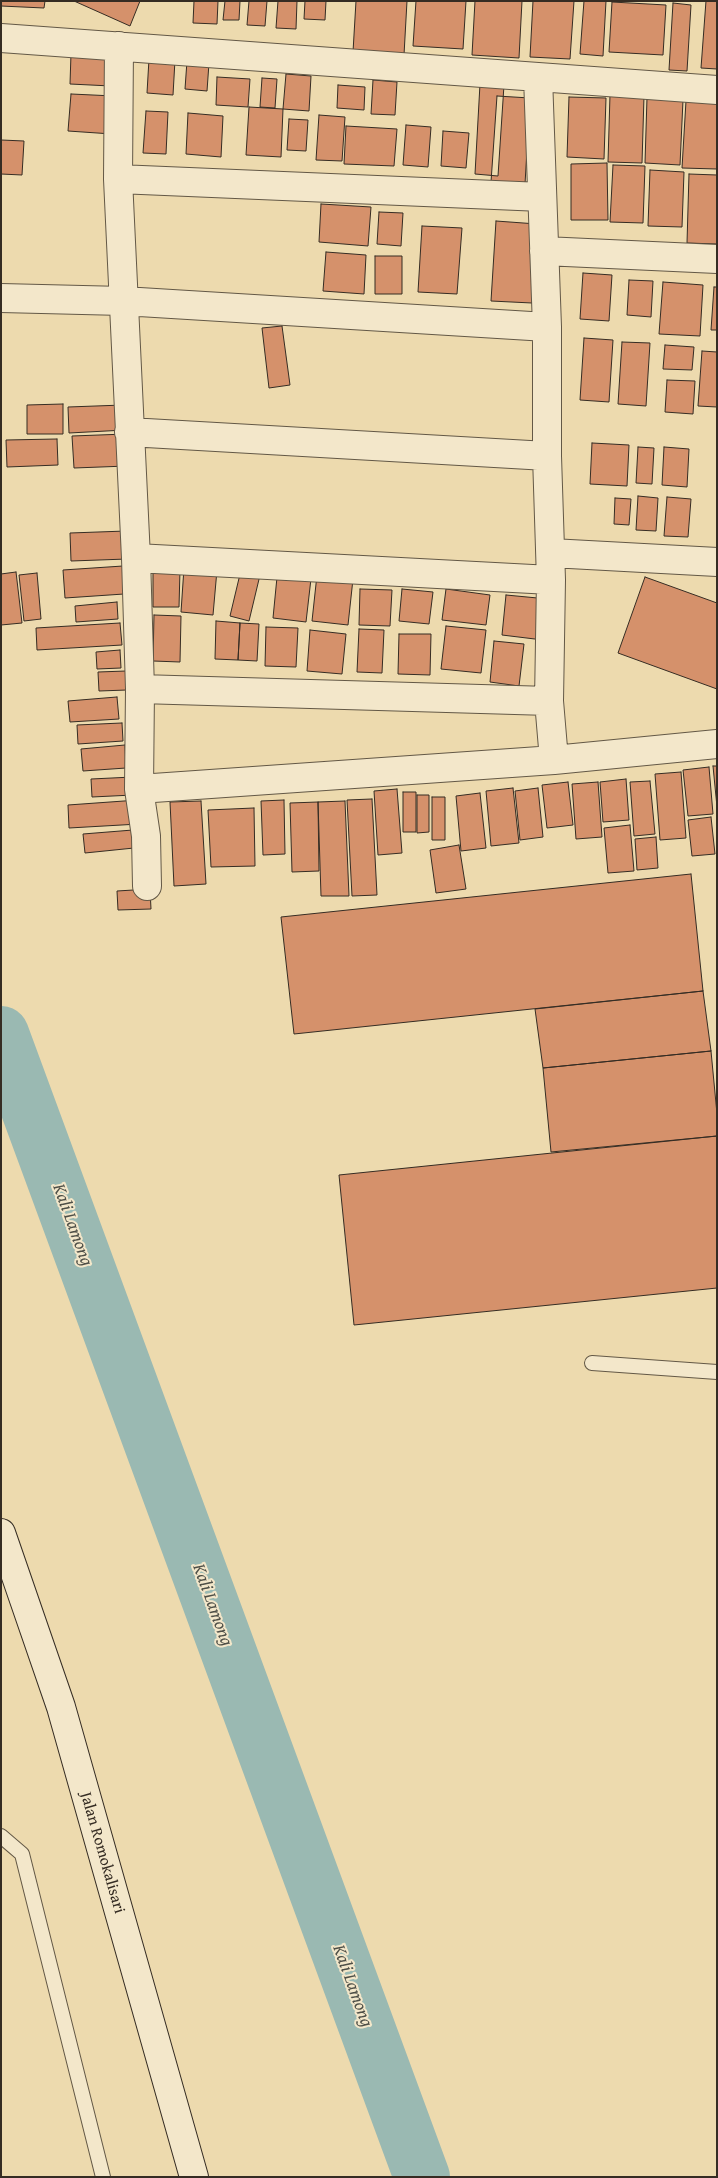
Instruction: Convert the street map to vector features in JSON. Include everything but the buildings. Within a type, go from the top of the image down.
[{"type":"street","points":[[1,38],[717,90]]},
{"type":"street","points":[[120,46],[118,179],[136,558],[140,689],[139,789],[146,836],[147,886]]},
{"type":"street","points":[[538,77],[547,327],[547,456],[551,553],[549,701],[554,760]]},
{"type":"street","points":[[118,179],[542,197]]},
{"type":"street","points":[[544,251],[717,259]]},
{"type":"street","points":[[1,298],[123,301],[547,327]]},
{"type":"street","points":[[129,432],[547,456]]},
{"type":"street","points":[[551,553],[717,562]]},
{"type":"street","points":[[136,558],[551,580]]},
{"type":"street","points":[[140,689],[549,701]]},
{"type":"street","points":[[139,789],[554,760],[717,744]]},
{"type":"street","name":"Jalan Romokalisari","points":[[1,1533],[61,1707],[194,2177]]},
{"type":"lane","points":[[592,1363],[717,1372]]},
{"type":"lane","points":[[1,1836],[22,1854],[103,2177]]},
{"type":"waterway","name":"Kali Lamong","points":[[1,1034],[422,2177]]}]
